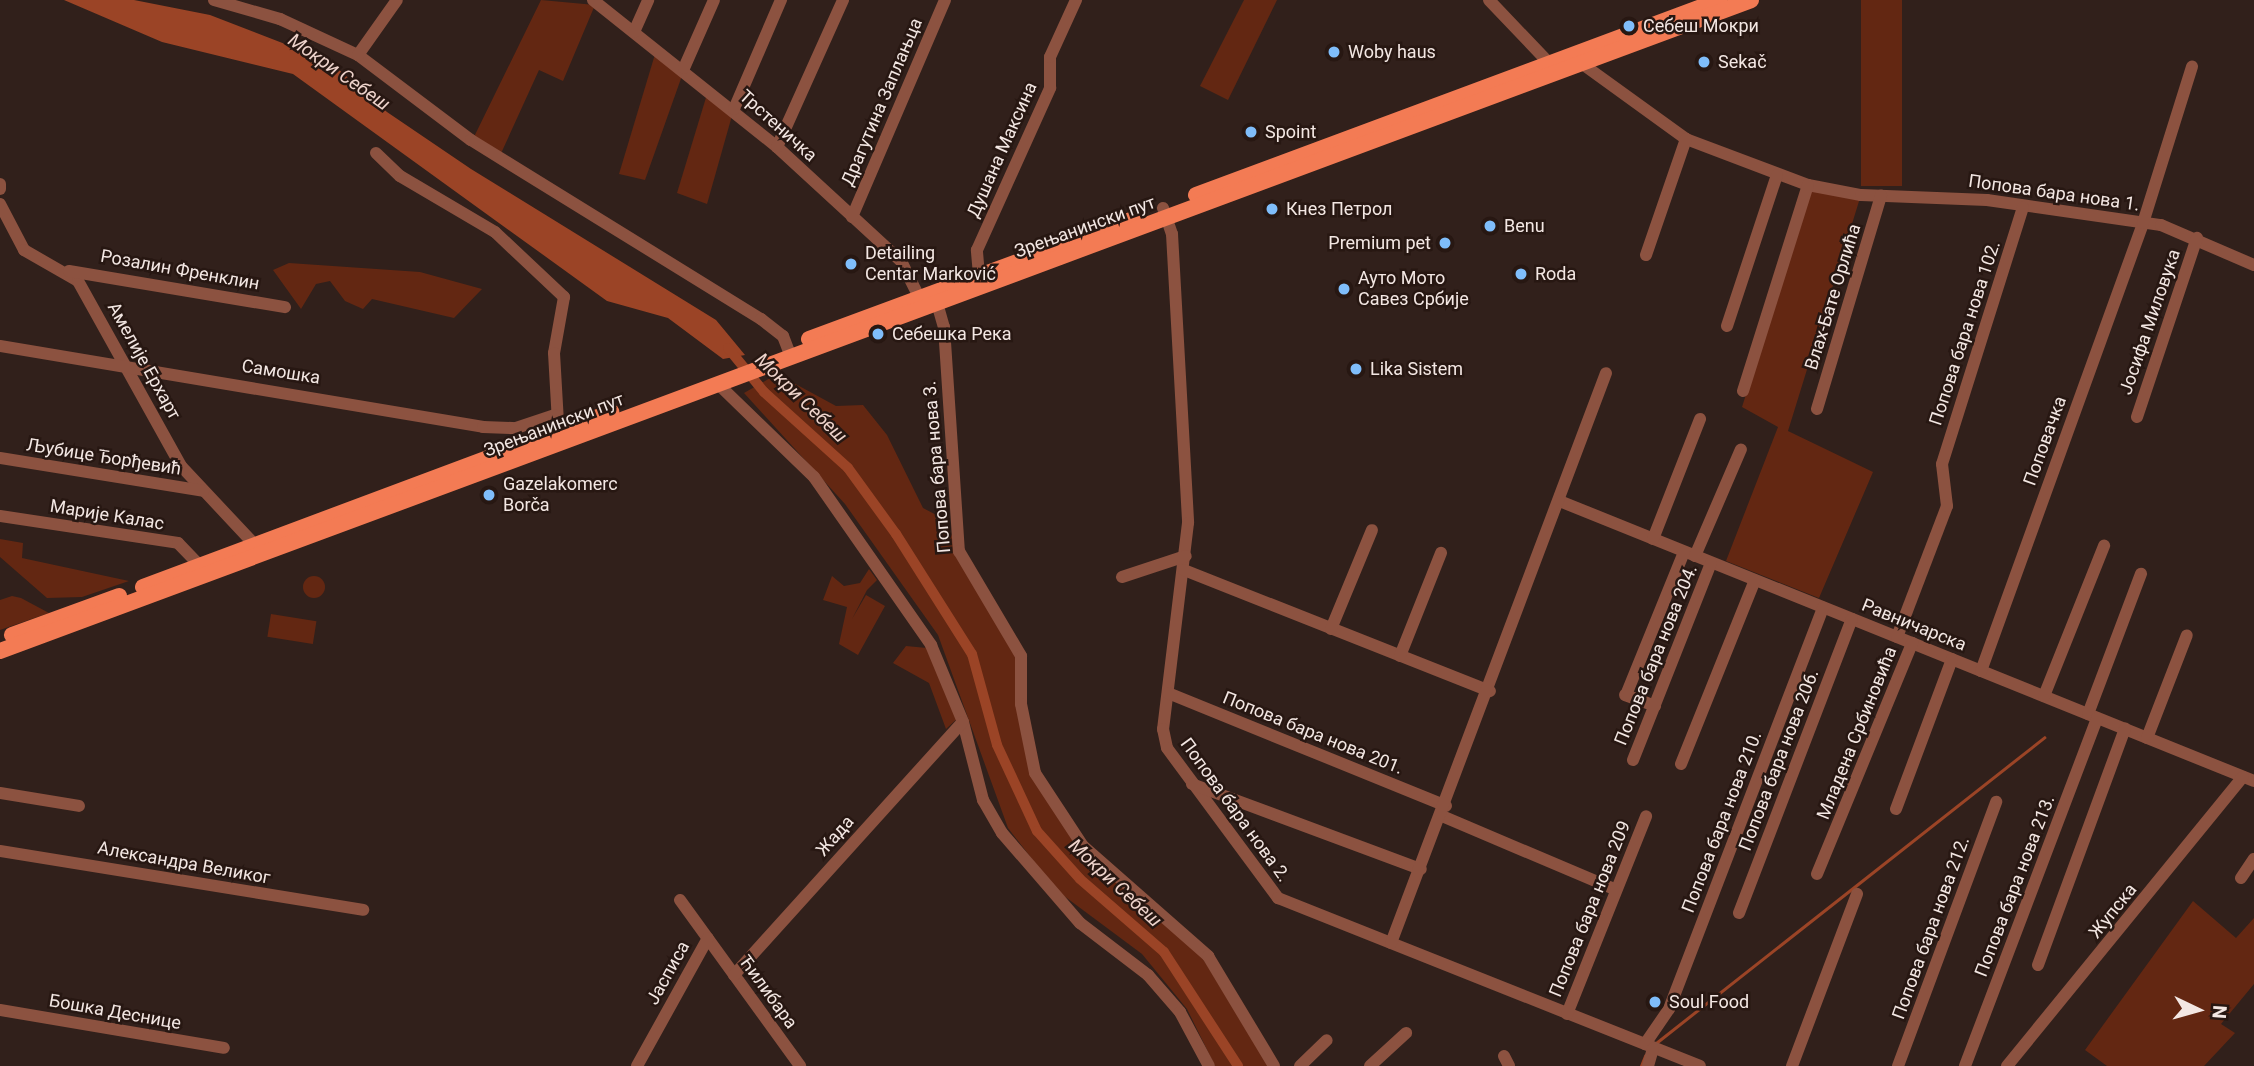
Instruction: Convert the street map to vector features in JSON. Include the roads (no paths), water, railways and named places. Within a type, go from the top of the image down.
[{"type":"main road","name":"Зрењанински пут","points":[[790,352],[937,303],[1549,63],[1720,0]]},
{"type":"main road","name":"Зрењанински пут","points":[[0,640],[255,545],[558,423],[735,373],[919,297],[1165,213],[1751,0]]},
{"type":"main road","name":"Зрењанински пут","points":[[0,652],[718,384],[735,373]]},
{"type":"street","points":[[214,0],[280,19],[358,55],[471,140],[761,320],[790,352]]},
{"type":"street","points":[[358,55],[397,0]]},
{"type":"street","name":"Трстеничка","points":[[593,0],[684,68],[777,147],[907,268],[919,297]]},
{"type":"street","points":[[634,32],[648,0]]},
{"type":"street","points":[[684,68],[714,0]]},
{"type":"street","points":[[733,109],[781,0]]},
{"type":"street","points":[[777,147],[843,0]]},
{"type":"street","name":"Драгутина Заплањца","points":[[852,217],[945,0]]},
{"type":"street","name":"Душана Максина","points":[[979,275],[977,250],[1050,88],[1050,57],[1076,0]]},
{"type":"street","points":[[1489,0],[1549,63]]},
{"type":"street","name":"Попова бара нова 1.","points":[[1581,63],[1686,139],[1808,185],[1881,195],[2023,207],[2143,223],[2197,238],[2254,265]]},
{"type":"street","name":"Поповачка","points":[[1981,671],[2143,223],[2192,67]]},
{"type":"street","points":[[1646,256],[1686,139]]},
{"type":"street","name":"Зрењанински пут","points":[[376,153],[401,176],[504,239],[564,297],[554,353],[558,423]]},
{"type":"street","points":[[1727,326],[1777,175]]},
{"type":"street","points":[[1743,391],[1808,185]]},
{"type":"street","name":"Влах-Бате Орлића","points":[[1817,409],[1881,195]]},
{"type":"street","points":[[0,204],[24,250],[69,271]]},
{"type":"street","name":"Попова бара нова 102.","points":[[1897,637],[1949,496],[1941,470],[2023,207]]},
{"type":"street","name":"Попова бара нова 2.","points":[[1165,213],[1186,556],[1164,743],[1272,893],[1700,1066]]},
{"type":"street","name":"Јосифа Миловука","points":[[2137,417],[2197,238]]},
{"type":"street","name":"Розалин Френклин","points":[[69,271],[285,307]]},
{"type":"street","name":"Амелије Ерхарт","points":[[69,271],[128,367],[181,467],[255,545]]},
{"type":"street","name":"Попова бара нова 3.","points":[[937,303],[944,327],[959,551],[1021,656],[1021,704],[1035,773],[1083,846],[1208,956],[1274,1066]]},
{"type":"street","name":"Самошка","points":[[0,346],[506,430],[558,423]]},
{"type":"street","points":[[1391,943],[1562,502],[1606,373]]},
{"type":"street","points":[[718,384],[814,477],[872,557],[939,659],[963,722],[978,788],[1002,833],[1080,923],[1147,975],[1180,1012],[1209,1066]]},
{"type":"street","points":[[1653,539],[1700,419]]},
{"type":"street","points":[[1655,706],[1625,695],[1689,554],[1741,449]]},
{"type":"street","name":"Љубице Ђорђевић","points":[[0,458],[203,491]]},
{"type":"street","name":"Равничарска","points":[[1562,502],[2249,779]]},
{"type":"street","name":"Марије Калас","points":[[0,516],[178,543],[199,565]]},
{"type":"street","points":[[1331,629],[1372,530]]},
{"type":"street","points":[[2044,696],[2104,546]]},
{"type":"street","points":[[1400,656],[1441,553]]},
{"type":"street","points":[[1122,577],[1186,556]]},
{"type":"street","name":"Попова бара нова 204.","points":[[1633,760],[1711,563]]},
{"type":"street","points":[[1184,570],[1490,691]]},
{"type":"street","name":"Попова бара нова 213.","points":[[1965,1066],[2093,716],[2141,574]]},
{"type":"street","points":[[1681,764],[1755,580]]},
{"type":"street","name":"Попова бара нова 210.","points":[[1648,1066],[1649,1047],[1669,1009],[1823,608]]},
{"type":"street","name":"Попова бара нова 206.","points":[[1739,913],[1852,619]]},
{"type":"street","points":[[2147,738],[2187,635]]},
{"type":"street","name":"Младена Србиновића","points":[[1817,874],[1912,643]]},
{"type":"street","points":[[1896,809],[1952,659]]},
{"type":"street","name":"Попова бара нова 201.","points":[[1168,694],[1444,811],[1616,890]]},
{"type":"street","name":"Жада","points":[[734,975],[963,722]]},
{"type":"street","points":[[2038,965],[2125,729]]},
{"type":"street","name":"Жупска","points":[[2007,1066],[2249,779]]},
{"type":"street","points":[[1192,784],[1421,869]]},
{"type":"street","points":[[0,793],[79,806]]},
{"type":"street","name":"Попова бара нова 212.","points":[[1898,1066],[1996,802]]},
{"type":"street","name":"Попова бара нова 209","points":[[1567,1014],[1646,816]]},
{"type":"street","name":"Александра Великог","points":[[0,851],[363,910]]},
{"type":"street","points":[[2242,877],[2254,859]]},
{"type":"street","points":[[1792,1066],[1857,894]]},
{"type":"street","name":"Јасписа","points":[[637,1066],[708,938],[680,901]]},
{"type":"street","name":"Ћилибара","points":[[708,938],[800,1066]]},
{"type":"street","name":"Бошка Деснице","points":[[0,1010],[224,1048]]},
{"type":"street","points":[[1370,1066],[1406,1033]]},
{"type":"street","points":[[1300,1066],[1326,1040]]},
{"type":"water","points":[[64,0],[134,0],[210,15],[329,61],[387,112],[471,169],[716,320],[745,355],[723,359],[668,318],[607,301],[293,74],[162,42]]},
{"type":"waterway","name":"Мокри Себеш","points":[[728,348],[764,392],[848,468],[896,534],[972,654],[997,745],[1037,831],[1080,879],[1164,952],[1238,1066]]},
{"type":"waterway","points":[[1656,1043],[2044,738]]},
{"type":"waterway","points":[[1641,1066],[1645,1056]]},
{"type":"place","name":"Себеш Мокри","points":[[1629,26]]},
{"type":"place","name":"Woby haus","points":[[1334,52]]},
{"type":"place","name":"Sekač","points":[[1704,62]]},
{"type":"place","name":"Spoint","points":[[1251,132]]},
{"type":"place","name":"Кнез Петрол","points":[[1272,209]]},
{"type":"place","name":"Benu","points":[[1490,226]]},
{"type":"place","name":"Premium pet","points":[[1445,243]]},
{"type":"place","name":"Detailing Centar Marković","points":[[851,264]]},
{"type":"place","name":"Roda","points":[[1521,274]]},
{"type":"place","name":"Ауто Мото Савез Србије","points":[[1344,289]]},
{"type":"place","name":"Себешка Река","points":[[878,334]]},
{"type":"place","name":"Lika Sistem","points":[[1356,369]]},
{"type":"place","name":"Gazelakomerc Borča","points":[[489,495]]},
{"type":"place","name":"Soul Food","points":[[1655,1002]]}]
